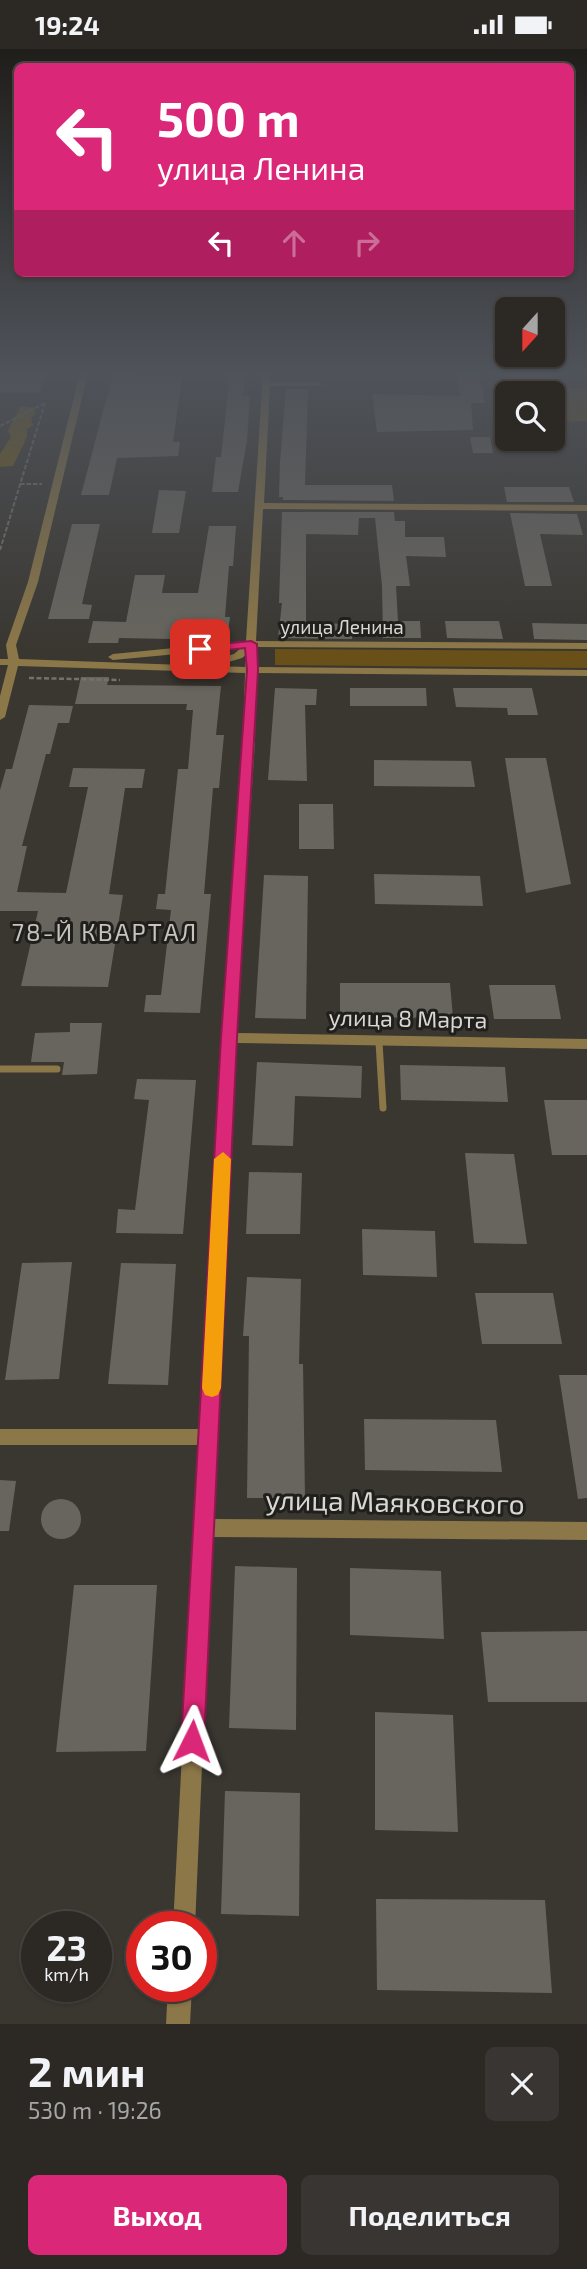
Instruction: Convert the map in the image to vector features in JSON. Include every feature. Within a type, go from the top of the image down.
[{"type":"street","points":[[0,717],[14,662],[11,645],[33,582],[62,465]]},
{"type":"street","points":[[185,1911],[202,1528],[229,1038],[253,670],[251,644],[261,465]]},
{"type":"street","points":[[259,506],[587,508]]},
{"type":"street","points":[[134,666],[227,660],[238,656],[251,644]]},
{"type":"street","name":"улица Ленина","points":[[14,662],[123,657],[251,644],[587,646]]},
{"type":"street","name":"улица Ленина","points":[[0,661],[253,670],[587,673]]},
{"type":"street","name":"улица 8 Марта","points":[[229,1038],[587,1044]]},
{"type":"street","points":[[0,1437],[209,1437]]},
{"type":"street","name":"улица Маяковского","points":[[202,1528],[587,1531]]},
{"type":"street","points":[[178,2024],[179,2002]]},
{"type":"lane","points":[[379,1042],[383,1108]]},
{"type":"lane","points":[[0,1069],[57,1069]]},
{"type":"path","points":[[0,550],[26,465]]},
{"type":"path","points":[[20,484],[44,484]]},
{"type":"path","points":[[29,678],[120,680]]},
{"type":"shaded area","points":[[275,649],[587,651],[587,668],[275,665]]},
{"type":"building","points":[[89,465],[115,465],[109,495],[81,495]]},
{"type":"building","points":[[215,465],[243,465],[238,492],[212,492]]},
{"type":"building","points":[[280,465],[306,465],[305,485],[392,485],[394,501],[283,500],[283,497],[279,497]]},
{"type":"building","points":[[504,487],[569,487],[574,502],[507,502]]},
{"type":"building","points":[[159,490],[186,491],[179,533],[152,533]]},
{"type":"building","points":[[282,512],[394,512],[395,521],[405,521],[405,537],[444,537],[446,557],[406,556],[410,586],[396,586],[398,621],[420,621],[421,638],[383,638],[382,586],[375,518],[359,518],[358,535],[306,534],[306,623],[353,624],[352,639],[278,638],[282,603],[279,603]]},
{"type":"building","points":[[510,513],[577,514],[583,535],[540,534],[552,586],[525,586]]},
{"type":"building","points":[[72,524],[100,524],[82,604],[92,605],[89,619],[48,619]]},
{"type":"building","points":[[209,526],[236,526],[233,566],[229,566],[225,617],[230,617],[227,640],[119,638],[118,643],[88,643],[93,621],[126,622],[135,575],[165,575],[162,593],[198,593]]},
{"type":"building","points":[[445,621],[499,621],[503,639],[447,638]]},
{"type":"building","points":[[532,623],[587,624],[587,640],[534,639]]},
{"type":"building","points":[[81,677],[109,677],[107,685],[221,686],[216,735],[224,735],[219,788],[213,788],[204,894],[211,894],[200,1013],[144,1012],[146,995],[161,995],[171,910],[156,909],[158,894],[165,894],[178,769],[188,769],[193,710],[186,710],[187,704],[75,704]]},
{"type":"building","points":[[275,688],[317,689],[316,705],[305,705],[307,781],[268,780]]},
{"type":"building","points":[[350,688],[426,688],[427,706],[350,706]]},
{"type":"building","points":[[453,688],[532,688],[538,715],[508,715],[507,708],[456,707]]},
{"type":"building","points":[[29,705],[73,706],[69,723],[58,723],[50,754],[46,754],[22,846],[27,846],[17,892],[66,893],[88,787],[69,787],[73,768],[145,769],[142,788],[125,788],[109,894],[123,895],[108,987],[21,986],[38,911],[0,911],[0,790],[6,769],[12,769]]},
{"type":"building","points":[[505,758],[546,758],[571,884],[526,893]]},
{"type":"building","points":[[374,760],[471,761],[475,787],[374,786]]},
{"type":"building","points":[[299,804],[333,804],[334,849],[299,849]]},
{"type":"building","points":[[374,874],[480,876],[483,906],[375,904]]},
{"type":"building","points":[[264,875],[308,876],[306,1019],[255,1018]]},
{"type":"building","points":[[340,983],[450,983],[453,1018],[340,1017]]},
{"type":"building","points":[[489,985],[555,985],[561,1019],[494,1019]]},
{"type":"building","points":[[70,1023],[102,1023],[97,1074],[62,1075],[64,1062],[31,1062],[35,1033],[70,1032]]},
{"type":"building","points":[[257,1062],[362,1066],[361,1098],[295,1096],[293,1146],[252,1145]]},
{"type":"building","points":[[400,1065],[505,1067],[508,1102],[401,1100]]},
{"type":"building","points":[[137,1079],[196,1080],[183,1234],[116,1233],[118,1209],[135,1210],[149,1100],[134,1099]]},
{"type":"building","points":[[544,1100],[587,1100],[587,1155],[552,1155]]},
{"type":"building","points":[[465,1153],[514,1154],[527,1244],[474,1243]]},
{"type":"building","points":[[249,1172],[302,1173],[300,1234],[246,1234]]},
{"type":"building","points":[[362,1229],[435,1231],[437,1277],[363,1275]]},
{"type":"building","points":[[72,1262],[59,1379],[5,1380],[22,1263]]},
{"type":"building","points":[[121,1263],[176,1264],[168,1385],[108,1384]]},
{"type":"building","points":[[247,1277],[301,1279],[299,1364],[303,1364],[305,1498],[247,1498],[249,1336],[243,1336]]},
{"type":"building","points":[[475,1293],[553,1293],[562,1344],[482,1344]]},
{"type":"building","points":[[559,1375],[587,1375],[587,1498],[578,1499]]},
{"type":"building","points":[[364,1419],[496,1420],[502,1472],[365,1470]]},
{"type":"building","points":[[0,1480],[16,1481],[9,1531],[0,1531]]},
{"type":"building","points":[[61,1499],[69,1500],[75,1505],[80,1511],[80,1527],[75,1533],[69,1538],[61,1539],[53,1538],[47,1533],[42,1527],[41,1519],[42,1511],[47,1505],[53,1500]]},
{"type":"building","points":[[235,1566],[297,1568],[296,1730],[229,1728]]},
{"type":"building","points":[[350,1568],[441,1571],[444,1639],[350,1635]]},
{"type":"building","points":[[74,1585],[157,1585],[146,1751],[56,1752]]},
{"type":"building","points":[[587,1631],[587,1702],[488,1702],[481,1632]]},
{"type":"building","points":[[375,1712],[453,1715],[458,1832],[375,1830]]},
{"type":"building","points":[[225,1791],[300,1793],[299,1916],[221,1914]]},
{"type":"building","points":[[376,1899],[545,1900],[552,1993],[377,1990]]},
{"type":"slow traffic","points":[[212,1388],[223,1159]]},
{"type":"district","name":"78-Й КВАРТАЛ","points":[[105,933]]},
{"type":"route","points":[[192,1741],[229,1038],[253,670],[251,644],[200,649]]}]
